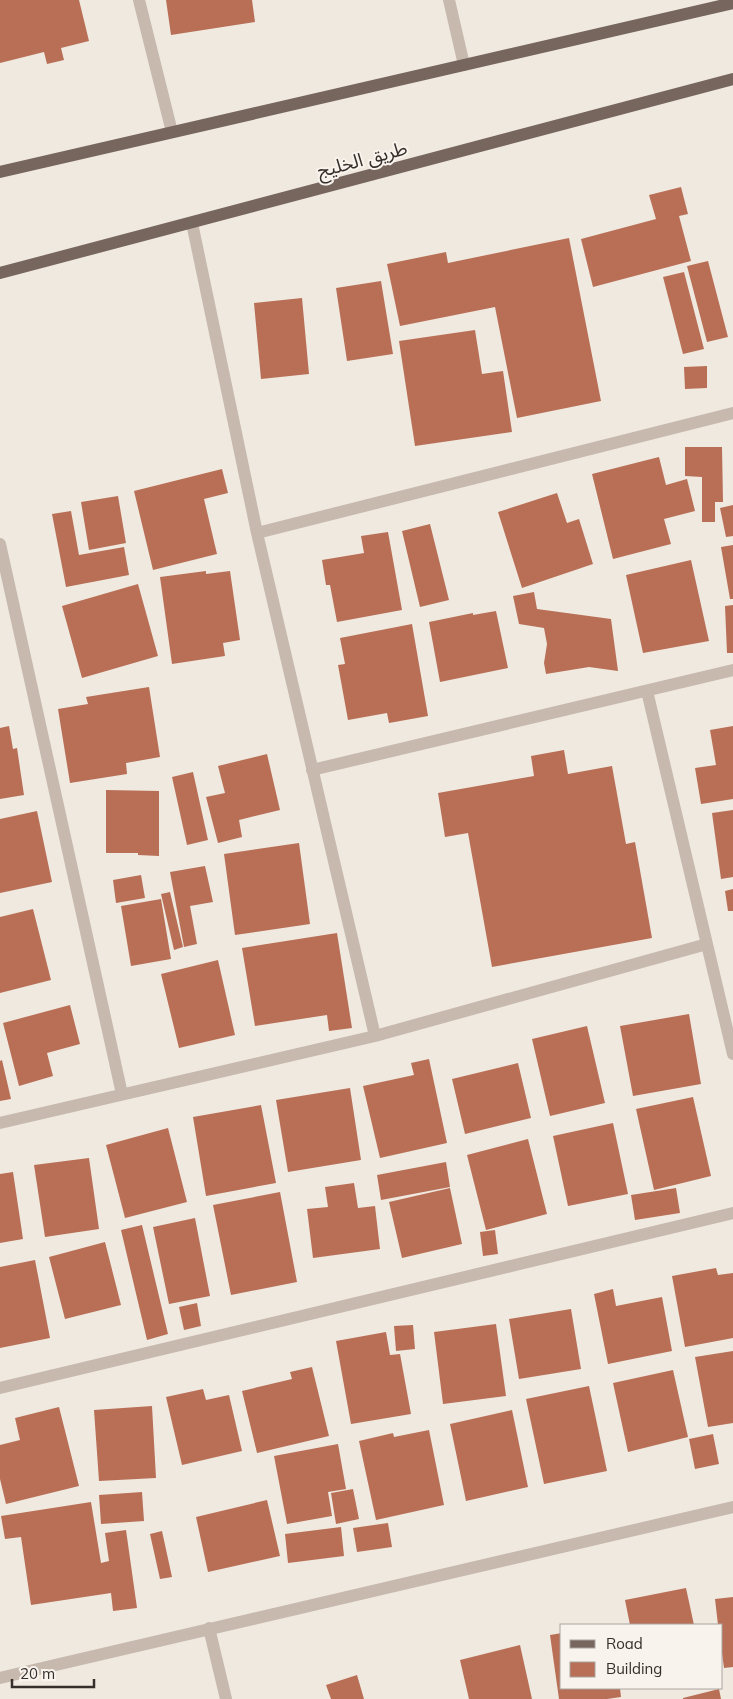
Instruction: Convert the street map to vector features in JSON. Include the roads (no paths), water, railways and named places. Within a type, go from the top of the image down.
[{"type":"main road","points":[[0,172],[733,3]]},
{"type":"main road","name":"طريق الخليج","points":[[0,272],[733,80]]},
{"type":"street","points":[[139,0],[172,132]]},
{"type":"street","points":[[449,0],[464,65]]},
{"type":"street","points":[[192,223],[257,533],[375,1036]]},
{"type":"street","points":[[257,533],[733,413]]},
{"type":"street","points":[[0,544],[122,1094]]},
{"type":"street","points":[[312,770],[647,692],[733,670]]},
{"type":"street","points":[[647,692],[733,1054]]},
{"type":"street","points":[[0,1123],[375,1036],[707,944]]},
{"type":"street","points":[[0,1388],[733,1213]]},
{"type":"street","points":[[0,1678],[733,1507]]},
{"type":"street","points":[[208,1628],[226,1699]]}]
